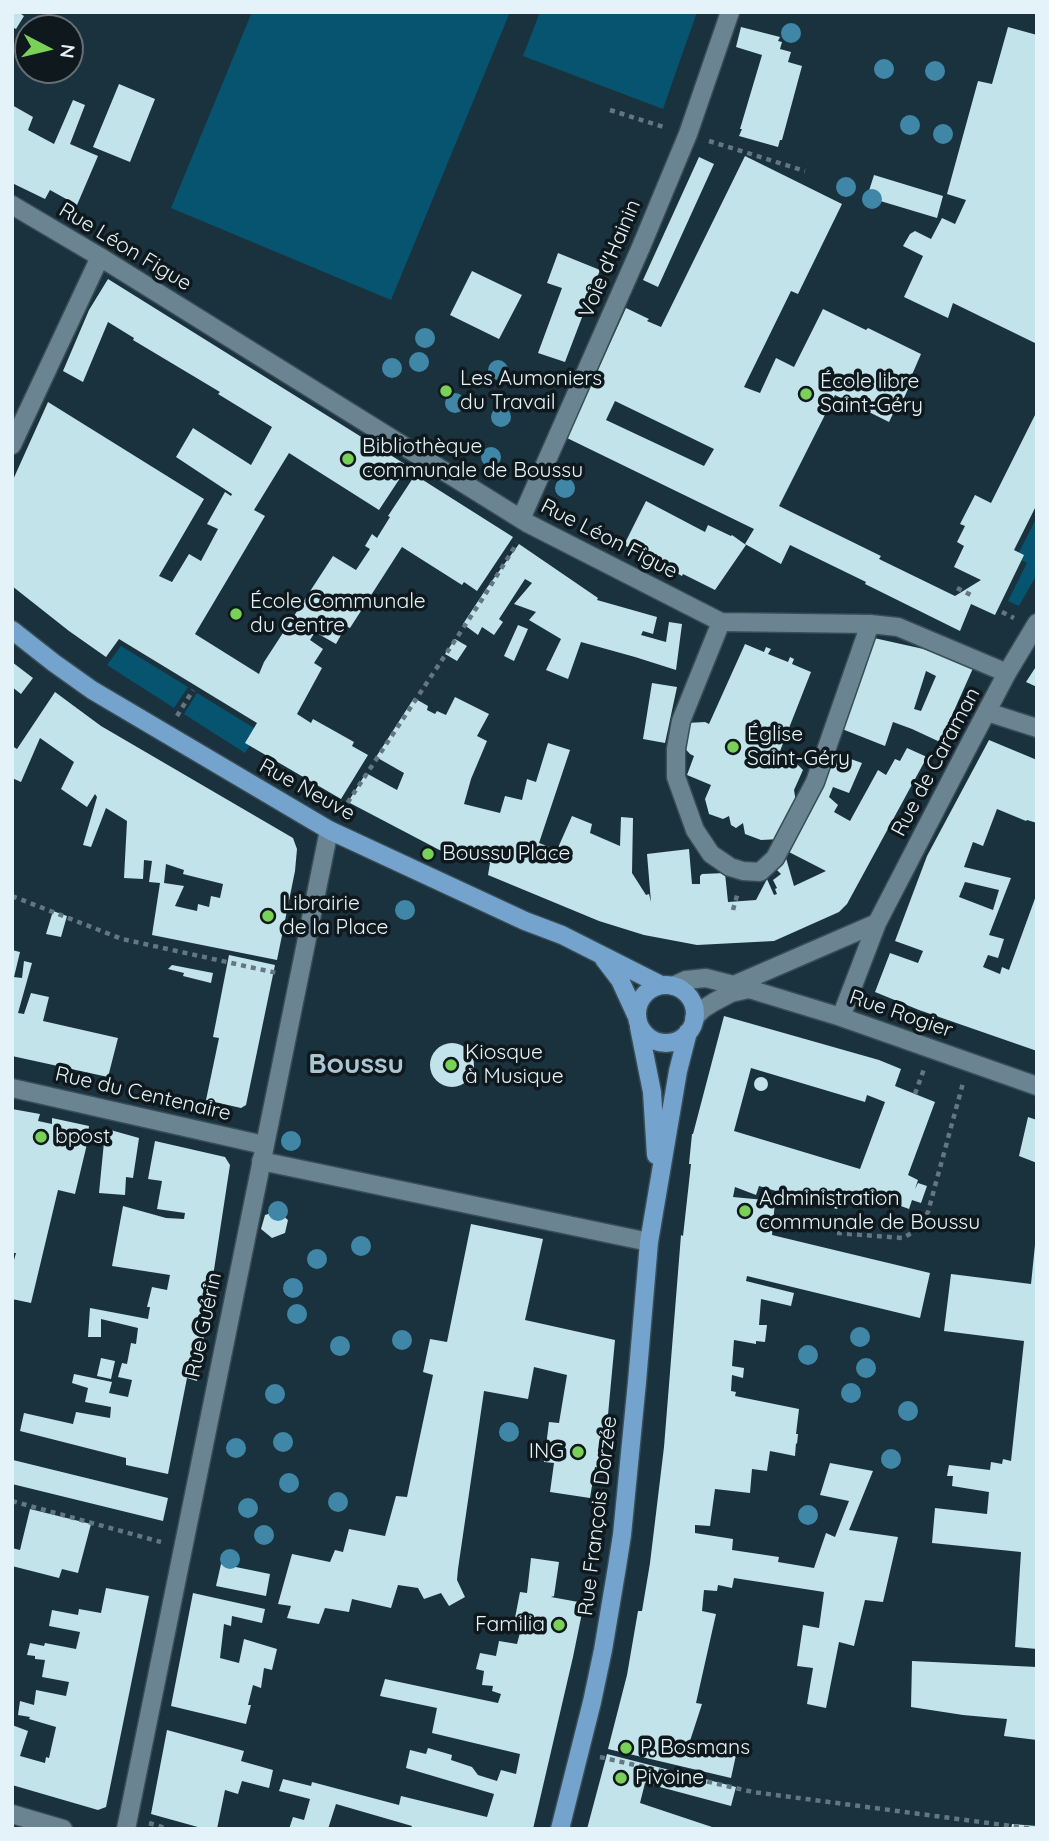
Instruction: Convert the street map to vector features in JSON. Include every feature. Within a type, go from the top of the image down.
[{"type":"main road","name":"Rue Neuve","points":[[12,630],[92,690],[328,831],[667,985]]},
{"type":"main road","name":"Rue Neuve","points":[[599,954],[620,980],[638,1022]]},
{"type":"main road","points":[[667,985],[682,990],[690,997],[695,1010],[691,1025],[681,1039],[662,1043],[645,1034],[638,1022],[638,1003],[652,988],[667,985]]},
{"type":"main road","name":"Rue François Dorzée","points":[[638,1022],[652,1092],[656,1158],[654,1205]]},
{"type":"main road","name":"Rue François Dorzée","points":[[559,1829],[580,1753],[603,1650],[622,1535],[654,1205],[678,1070],[691,1025]]},
{"type":"street","name":"Voie d'Hainin","points":[[525,522],[688,134],[730,12]]},
{"type":"street","name":"Rue Léon Figue","points":[[12,205],[525,522],[722,622],[870,624],[898,627],[1007,673]]},
{"type":"street","points":[[12,445],[100,257]]},
{"type":"street","points":[[722,622],[681,721],[676,749],[676,777],[695,830],[711,854],[730,867],[760,872],[775,858],[815,782],[870,624]]},
{"type":"street","name":"Rue de Caraman","points":[[841,1017],[877,923],[1007,673],[1037,623]]},
{"type":"street","points":[[987,712],[1037,728]]},
{"type":"street","name":"Rue Guérin","points":[[126,1829],[328,831]]},
{"type":"street","points":[[691,1025],[703,1009],[714,1002],[877,923]]},
{"type":"street","name":"Rue Rogier","points":[[667,985],[699,978],[715,979],[841,1017],[1037,1086]]},
{"type":"street","name":"Rue du Centenaire","points":[[12,1088],[262,1153],[649,1242]]},
{"type":"street","points":[[12,1814],[63,1829]]},
{"type":"path","points":[[328,831],[483,598],[525,522]]},
{"type":"path","points":[[957,588],[973,596]]},
{"type":"path","points":[[12,896],[122,939],[298,977]]},
{"type":"path","points":[[837,1233],[903,1238],[922,1223],[928,1212],[969,1062]]},
{"type":"path","points":[[12,1502],[182,1547]]},
{"type":"path","points":[[580,1753],[753,1792],[1034,1829]]},
{"type":"shaded area","points":[[252,12],[510,12],[391,300],[171,208]]},
{"type":"shaded area","points":[[540,12],[697,12],[663,109],[523,56]]},
{"type":"shaded area","points":[[1037,517],[1037,574],[1019,606],[1008,601],[1027,563],[1016,558]]},
{"type":"shaded area","points":[[121,646],[188,687],[174,708],[107,665]]},
{"type":"shaded area","points":[[197,693],[259,731],[245,753],[184,714]]},
{"type":"building","points":[[12,12],[18,12],[21,14],[14,14],[14,28]]},
{"type":"building","points":[[741,27],[780,37],[780,49],[791,52],[788,62],[802,66],[778,147],[739,136],[762,55],[736,47]]},
{"type":"building","points":[[1008,27],[1037,35],[1037,344],[953,303],[948,318],[904,297],[923,256],[903,246],[910,234],[915,231],[931,239],[942,218],[955,224],[966,200],[947,194],[978,81],[992,84]]},
{"type":"building","points":[[119,84],[155,99],[130,162],[93,147]]},
{"type":"building","points":[[73,100],[85,105],[70,144],[98,156],[77,205],[50,190],[45,199],[12,183],[12,105],[33,117],[28,130],[54,144]]},
{"type":"building","points":[[745,156],[842,204],[798,294],[791,291],[744,387],[760,393],[776,358],[794,367],[823,309],[921,354],[903,400],[900,399],[889,422],[835,395],[779,506],[955,596],[981,580],[954,567],[964,546],[957,542],[965,526],[960,524],[975,495],[991,503],[1037,411],[1037,504],[1014,550],[1024,555],[995,615],[971,604],[960,631],[790,545],[781,564],[745,544],[754,529],[567,438],[626,308],[661,327]],"holes":[[[615,401],[714,449],[704,466],[606,420]]]},
{"type":"building","points":[[699,157],[714,164],[658,287],[643,280]]},
{"type":"building","points":[[874,175],[943,196],[937,218],[867,197]]},
{"type":"building","points":[[558,253],[600,270],[565,362],[538,353],[562,288],[547,283]]},
{"type":"building","points":[[472,271],[522,295],[499,339],[450,315]]},
{"type":"building","points":[[108,279],[408,466],[379,510],[289,453],[254,510],[265,516],[195,634],[259,674],[264,662],[333,556],[356,570],[370,549],[365,546],[372,534],[377,538],[415,475],[513,537],[477,591],[464,582],[462,585],[402,547],[350,628],[346,626],[336,644],[315,632],[310,640],[323,649],[314,663],[322,668],[297,714],[311,723],[313,719],[354,742],[352,746],[368,755],[341,799],[245,743],[257,723],[119,639],[106,657],[12,586],[12,482],[48,402],[204,499],[159,576],[172,582],[189,554],[201,561],[218,529],[207,524],[225,492],[231,496],[232,494],[176,457],[193,428],[251,465],[272,427],[108,322],[83,382],[63,371],[89,310]]},
{"type":"building","points":[[646,501],[705,532],[708,525],[732,535],[746,545],[715,590],[624,545]]},
{"type":"building","points":[[519,544],[598,598],[597,600],[657,617],[653,634],[643,631],[641,635],[666,642],[669,622],[682,624],[676,670],[581,642],[568,679],[546,670],[561,639],[529,620],[536,612],[514,604],[532,583],[525,579],[499,619],[503,622],[494,635],[482,627],[478,635],[463,624]]},
{"type":"building","points":[[518,625],[528,629],[514,661],[504,656]]},
{"type":"building","points":[[874,638],[946,654],[974,666],[940,742],[893,722],[885,746],[837,727]],"holes":[[[926,671],[936,676],[921,711],[914,709]]]},
{"type":"building","points":[[455,639],[467,646],[457,661],[445,654]]},
{"type":"building","name":"Église Saint-Géry","points":[[745,644],[764,652],[766,647],[771,649],[768,654],[788,662],[790,657],[794,659],[792,664],[811,672],[780,751],[787,754],[803,770],[794,790],[796,802],[780,839],[761,840],[745,834],[743,823],[736,828],[731,825],[729,816],[723,819],[709,814],[705,799],[711,785],[687,775],[694,756],[679,742],[686,723],[709,724]]},
{"type":"building","points":[[12,662],[33,678],[21,694],[12,687]]},
{"type":"building","points":[[1037,665],[1037,687],[1026,682]]},
{"type":"building","points":[[652,683],[677,687],[665,743],[643,739]]},
{"type":"building","points":[[55,692],[101,726],[293,838],[297,849],[295,871],[277,960],[152,935],[160,883],[149,882],[152,861],[144,860],[143,879],[124,878],[127,821],[106,808],[91,847],[83,845],[97,797],[95,794],[87,807],[61,789],[74,762],[40,738],[21,782],[12,778],[12,746],[17,749]],"holes":[[[166,864],[184,870],[183,874],[223,884],[220,898],[211,896],[209,907],[198,904],[197,911],[175,906],[184,886],[164,883]]]},
{"type":"building","points":[[455,697],[489,714],[477,736],[487,741],[464,804],[500,813],[505,796],[522,800],[527,779],[536,782],[548,743],[570,750],[539,843],[557,850],[572,816],[592,824],[590,833],[620,846],[621,817],[633,818],[632,873],[646,895],[649,894],[651,902],[647,854],[689,849],[692,884],[700,884],[702,874],[725,873],[728,902],[756,900],[767,879],[774,895],[777,894],[773,880],[781,874],[775,868],[781,856],[786,858],[794,886],[826,871],[785,850],[831,752],[862,763],[849,793],[833,787],[829,797],[838,805],[834,812],[850,821],[878,770],[886,775],[895,759],[900,761],[907,748],[927,757],[847,904],[839,912],[774,941],[697,945],[644,935],[599,921],[488,875],[490,863],[450,852],[449,855],[348,802],[366,773],[397,790],[404,773],[376,757],[414,698],[428,706],[427,710],[446,715]]},
{"type":"building","points":[[989,740],[1037,760],[1037,823],[997,809],[983,846],[973,842],[964,867],[1011,878],[989,935],[1004,939],[998,958],[988,955],[983,967],[1000,974],[1002,967],[1009,970],[1037,893],[1037,1051],[875,992],[890,953],[918,963],[923,951],[895,941],[927,856]],"holes":[[[965,882],[999,890],[993,910],[959,897]]]},
{"type":"building","points":[[53,911],[67,916],[61,937],[46,934]]},
{"type":"building","points":[[12,950],[20,952],[14,977],[22,978],[24,961],[32,963],[18,1013],[24,1014],[31,993],[49,997],[43,1021],[118,1038],[108,1077],[12,1056]]},
{"type":"building","points":[[229,955],[275,965],[246,1105],[241,1108],[206,1100],[219,1038],[213,1037]]},
{"type":"building","points":[[172,965],[213,973],[211,983],[168,969]]},
{"type":"building","points":[[724,1016],[879,1060],[901,1069],[895,1086],[935,1102],[908,1175],[918,1180],[915,1189],[918,1183],[927,1186],[921,1203],[912,1200],[909,1209],[890,1202],[888,1206],[846,1192],[837,1209],[759,1186],[756,1195],[735,1187],[733,1197],[775,1201],[772,1235],[930,1273],[920,1318],[747,1276],[746,1281],[794,1293],[791,1306],[761,1299],[759,1325],[767,1325],[765,1342],[756,1341],[756,1344],[734,1340],[732,1366],[744,1368],[743,1378],[732,1375],[731,1391],[736,1392],[735,1396],[799,1409],[795,1456],[770,1451],[767,1471],[752,1469],[750,1493],[715,1489],[710,1526],[695,1525],[695,1533],[733,1539],[732,1550],[779,1557],[778,1562],[814,1568],[826,1533],[835,1537],[849,1501],[820,1495],[830,1463],[873,1471],[849,1530],[898,1537],[883,1602],[865,1600],[854,1646],[839,1642],[826,1708],[807,1704],[813,1668],[797,1666],[803,1625],[819,1628],[824,1592],[734,1578],[732,1588],[718,1585],[717,1591],[704,1590],[702,1611],[716,1614],[696,1703],[702,1704],[689,1744],[736,1755],[731,1778],[608,1749],[627,1675],[638,1611],[642,1611],[650,1563],[664,1447],[681,1235],[683,1236],[693,1134]],"holes":[[[751,1068],[865,1102],[867,1095],[885,1102],[860,1169],[734,1131]]]},
{"type":"building","name":"Kiosque à Musique","points":[[452,1043],[467,1050],[474,1065],[467,1080],[452,1087],[437,1080],[430,1065],[437,1050]]},
{"type":"building","points":[[758,1077],[764,1077],[768,1084],[764,1091],[758,1091],[754,1087],[754,1081]]},
{"type":"building","points":[[12,1109],[40,1114],[38,1121],[52,1124],[52,1118],[89,1126],[75,1194],[58,1190],[31,1303],[12,1299],[12,1267],[16,1253],[12,1253]]},
{"type":"building","points":[[1028,1117],[1037,1120],[1037,1163],[1019,1156]]},
{"type":"building","points":[[107,1129],[139,1138],[133,1178],[126,1177],[125,1195],[99,1193]]},
{"type":"building","points":[[155,1141],[225,1157],[230,1165],[197,1381],[187,1378],[168,1474],[126,1465],[126,1458],[20,1431],[24,1413],[73,1424],[76,1412],[110,1418],[111,1407],[85,1402],[88,1388],[72,1383],[74,1374],[112,1382],[109,1393],[128,1397],[132,1380],[118,1377],[122,1363],[127,1364],[131,1343],[136,1344],[138,1328],[101,1319],[101,1337],[88,1337],[90,1308],[148,1319],[150,1307],[147,1307],[152,1287],[167,1290],[170,1275],[112,1266],[123,1206],[166,1218],[184,1219],[185,1213],[157,1209],[162,1181],[148,1179]]},
{"type":"building","points":[[277,1211],[288,1220],[285,1233],[272,1238],[261,1229],[265,1215]]},
{"type":"building","points":[[471,1224],[543,1239],[525,1320],[615,1340],[603,1468],[595,1467],[590,1498],[550,1492],[554,1463],[544,1462],[549,1422],[559,1423],[567,1375],[534,1367],[528,1399],[484,1391],[458,1569],[457,1580],[465,1597],[449,1606],[441,1593],[424,1599],[418,1588],[398,1585],[391,1608],[352,1599],[349,1612],[325,1608],[319,1624],[287,1618],[291,1606],[278,1604],[292,1554],[330,1562],[335,1550],[343,1552],[349,1529],[385,1536],[396,1496],[407,1497],[433,1375],[423,1372],[430,1339],[447,1342]]},
{"type":"building","points":[[1035,1245],[1037,1649],[1015,1647],[1021,1552],[932,1543],[935,1508],[987,1514],[989,1492],[952,1486],[953,1476],[947,1476],[949,1465],[990,1470],[991,1462],[1002,1464],[1003,1459],[1011,1461],[1024,1341],[944,1331],[951,1274],[1031,1284]]},
{"type":"building","points":[[101,1358],[115,1361],[111,1379],[97,1376]]},
{"type":"building","points":[[13,1460],[168,1498],[163,1521],[12,1484]]},
{"type":"building","points":[[30,1509],[91,1524],[78,1573],[62,1569],[59,1578],[12,1566],[12,1548],[20,1550]]},
{"type":"building","points":[[531,1558],[559,1562],[554,1596],[551,1597],[584,1603],[533,1829],[415,1829],[336,1804],[328,1829],[289,1829],[293,1817],[304,1820],[310,1799],[279,1791],[283,1779],[311,1786],[312,1782],[399,1805],[401,1796],[487,1817],[494,1794],[406,1768],[410,1750],[426,1754],[428,1748],[452,1755],[451,1760],[472,1767],[478,1775],[497,1781],[501,1770],[516,1774],[520,1754],[432,1733],[437,1708],[380,1696],[385,1679],[498,1703],[501,1694],[492,1691],[493,1686],[482,1685],[484,1671],[476,1669],[480,1653],[496,1656],[499,1641],[517,1644],[524,1618],[515,1618],[520,1592],[527,1593]]},
{"type":"building","points":[[221,1564],[270,1574],[266,1596],[216,1586]]},
{"type":"building","points":[[106,1588],[149,1596],[106,1807],[98,1810],[12,1785],[12,1725],[28,1731],[20,1756],[45,1763],[46,1757],[49,1758],[56,1727],[18,1715],[20,1701],[34,1705],[36,1690],[66,1696],[69,1682],[42,1677],[45,1660],[27,1655],[30,1643],[76,1649],[80,1632],[49,1626],[52,1610],[78,1615],[79,1609],[101,1613]]},
{"type":"building","points":[[193,1593],[265,1609],[262,1623],[232,1616],[231,1626],[224,1624],[220,1658],[239,1663],[244,1639],[277,1649],[272,1670],[264,1668],[261,1688],[253,1685],[246,1724],[171,1706]]},
{"type":"building","points":[[912,1661],[1037,1667],[1037,1740],[1004,1736],[1007,1719],[911,1707]]},
{"type":"building","points":[[167,1730],[244,1751],[241,1761],[273,1770],[269,1788],[242,1781],[238,1794],[225,1790],[217,1829],[205,1829],[151,1814]]},
{"type":"building","points":[[607,1754],[736,1787],[731,1806],[645,1783],[640,1803],[718,1829],[587,1829]]},
{"type":"building","points":[[1012,1824],[1037,1826],[1037,1829],[1011,1829]]},
{"type":"place","name":"Les Aumoniers du Travail","points":[[446,391]]},
{"type":"place","name":"École libre Saint-Géry","points":[[806,394]]},
{"type":"place","name":"Bibliothèque communale de Boussu","points":[[348,459]]},
{"type":"place","name":"École Communale du Centre","points":[[236,614]]},
{"type":"place","name":"Église Saint-Géry","points":[[733,747]]},
{"type":"place","name":"Boussu Place","points":[[428,854]]},
{"type":"place","name":"Librairie de la Place","points":[[268,916]]},
{"type":"place","name":"Kiosque à Musique","points":[[451,1065]]},
{"type":"place","name":"bpost","points":[[41,1137]]},
{"type":"place","name":"Administration communale de Boussu","points":[[745,1211]]},
{"type":"place","name":"ING","points":[[578,1452]]},
{"type":"place","name":"Familia","points":[[559,1625]]},
{"type":"place","name":"P. Bosmans","points":[[626,1748]]},
{"type":"place","name":"Pivoine","points":[[621,1778]]},
{"type":"district","name":"Boussu","points":[[356,1065]]}]
